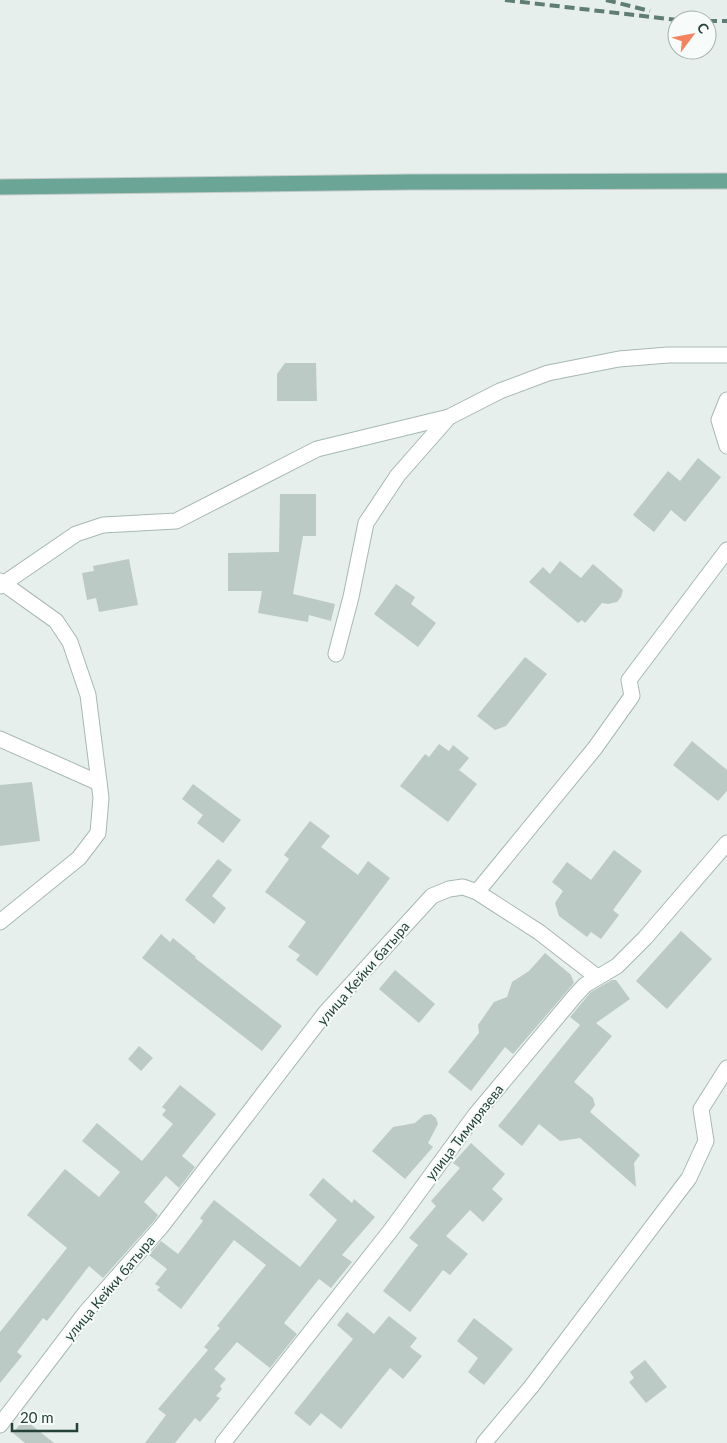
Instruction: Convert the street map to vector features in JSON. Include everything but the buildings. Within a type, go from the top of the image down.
[{"type":"main road","points":[[0,188],[412,182],[727,181]]},
{"type":"street","points":[[0,922],[79,858],[98,833],[101,798],[88,695],[70,642],[56,622],[1,583],[76,534],[103,525],[176,521],[317,449],[449,417],[500,391],[548,373],[619,359],[668,355],[727,355]]},
{"type":"street","points":[[727,400],[719,420],[727,446]]},
{"type":"street","points":[[336,654],[351,597],[366,523],[398,475],[449,417]]},
{"type":"street","points":[[597,977],[539,932],[477,892],[594,748],[632,696],[629,680],[727,550]]},
{"type":"street","points":[[0,739],[99,783]]},
{"type":"street","name":"улица Тимирязева","points":[[223,1443],[391,1230],[476,1114],[574,997],[597,977],[617,966],[645,938],[727,843]]},
{"type":"street","name":"улица Кейки батыра","points":[[0,1425],[86,1312],[160,1227],[326,1012],[384,947],[432,896],[449,889],[463,887],[477,892]]},
{"type":"street","points":[[484,1443],[531,1387],[689,1178],[706,1141],[701,1109],[727,1068]]},
{"type":"railway","points":[[505,0],[667,19]]},
{"type":"railway","points":[[606,0],[650,11]]},
{"type":"railway","points":[[717,21],[727,21]]}]
